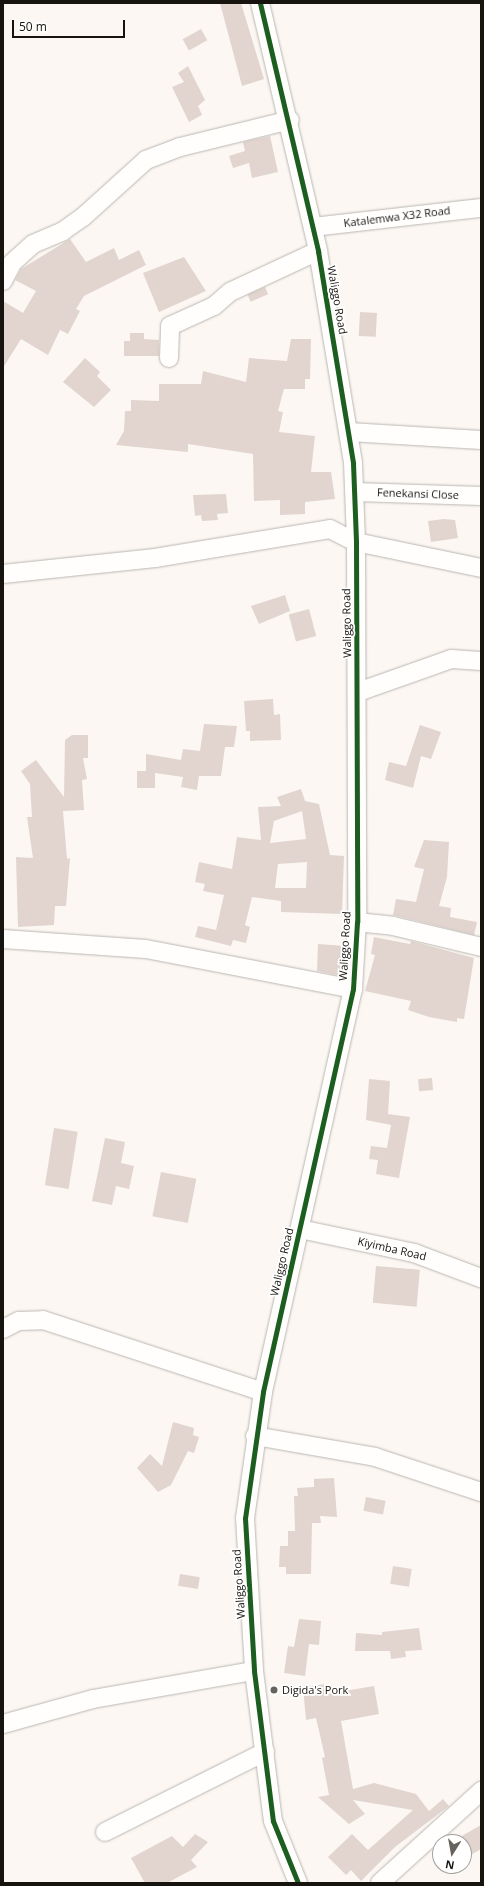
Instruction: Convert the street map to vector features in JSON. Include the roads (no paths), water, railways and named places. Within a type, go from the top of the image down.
[{"type":"street","name":"Waliggo Road","points":[[260,3],[290,120],[314,227],[349,432],[355,492],[358,692],[357,922],[352,989],[263,1392],[255,1436],[245,1518],[254,1671],[273,1821],[298,1883]]},
{"type":"street","points":[[3,281],[12,263],[32,244],[63,231],[84,217],[146,160],[180,147],[290,120]]},
{"type":"street","name":"Katalemwa X32 Road","points":[[314,227],[481,208]]},
{"type":"street","points":[[168,358],[170,326],[214,306],[230,292],[318,251]]},
{"type":"street","points":[[349,432],[481,440]]},
{"type":"street","name":"Fenekansi Close","points":[[355,492],[481,496]]},
{"type":"street","points":[[3,574],[156,558],[330,529],[356,542],[481,568]]},
{"type":"street","points":[[358,692],[451,660],[481,661]]},
{"type":"street","points":[[357,922],[393,926],[481,947]]},
{"type":"street","points":[[3,939],[146,949],[352,989]]},
{"type":"street","name":"Kiyimba Road","points":[[300,1229],[414,1253],[481,1278]]},
{"type":"street","points":[[3,1329],[19,1321],[43,1320],[263,1392]]},
{"type":"street","points":[[255,1436],[375,1457],[481,1492]]},
{"type":"street","points":[[3,1724],[93,1699],[254,1671]]},
{"type":"street","points":[[105,1832],[265,1752]]},
{"type":"street","points":[[380,1883],[481,1791]]},
{"type":"place","name":"Digida's Pork","points":[[274,1690]]}]
